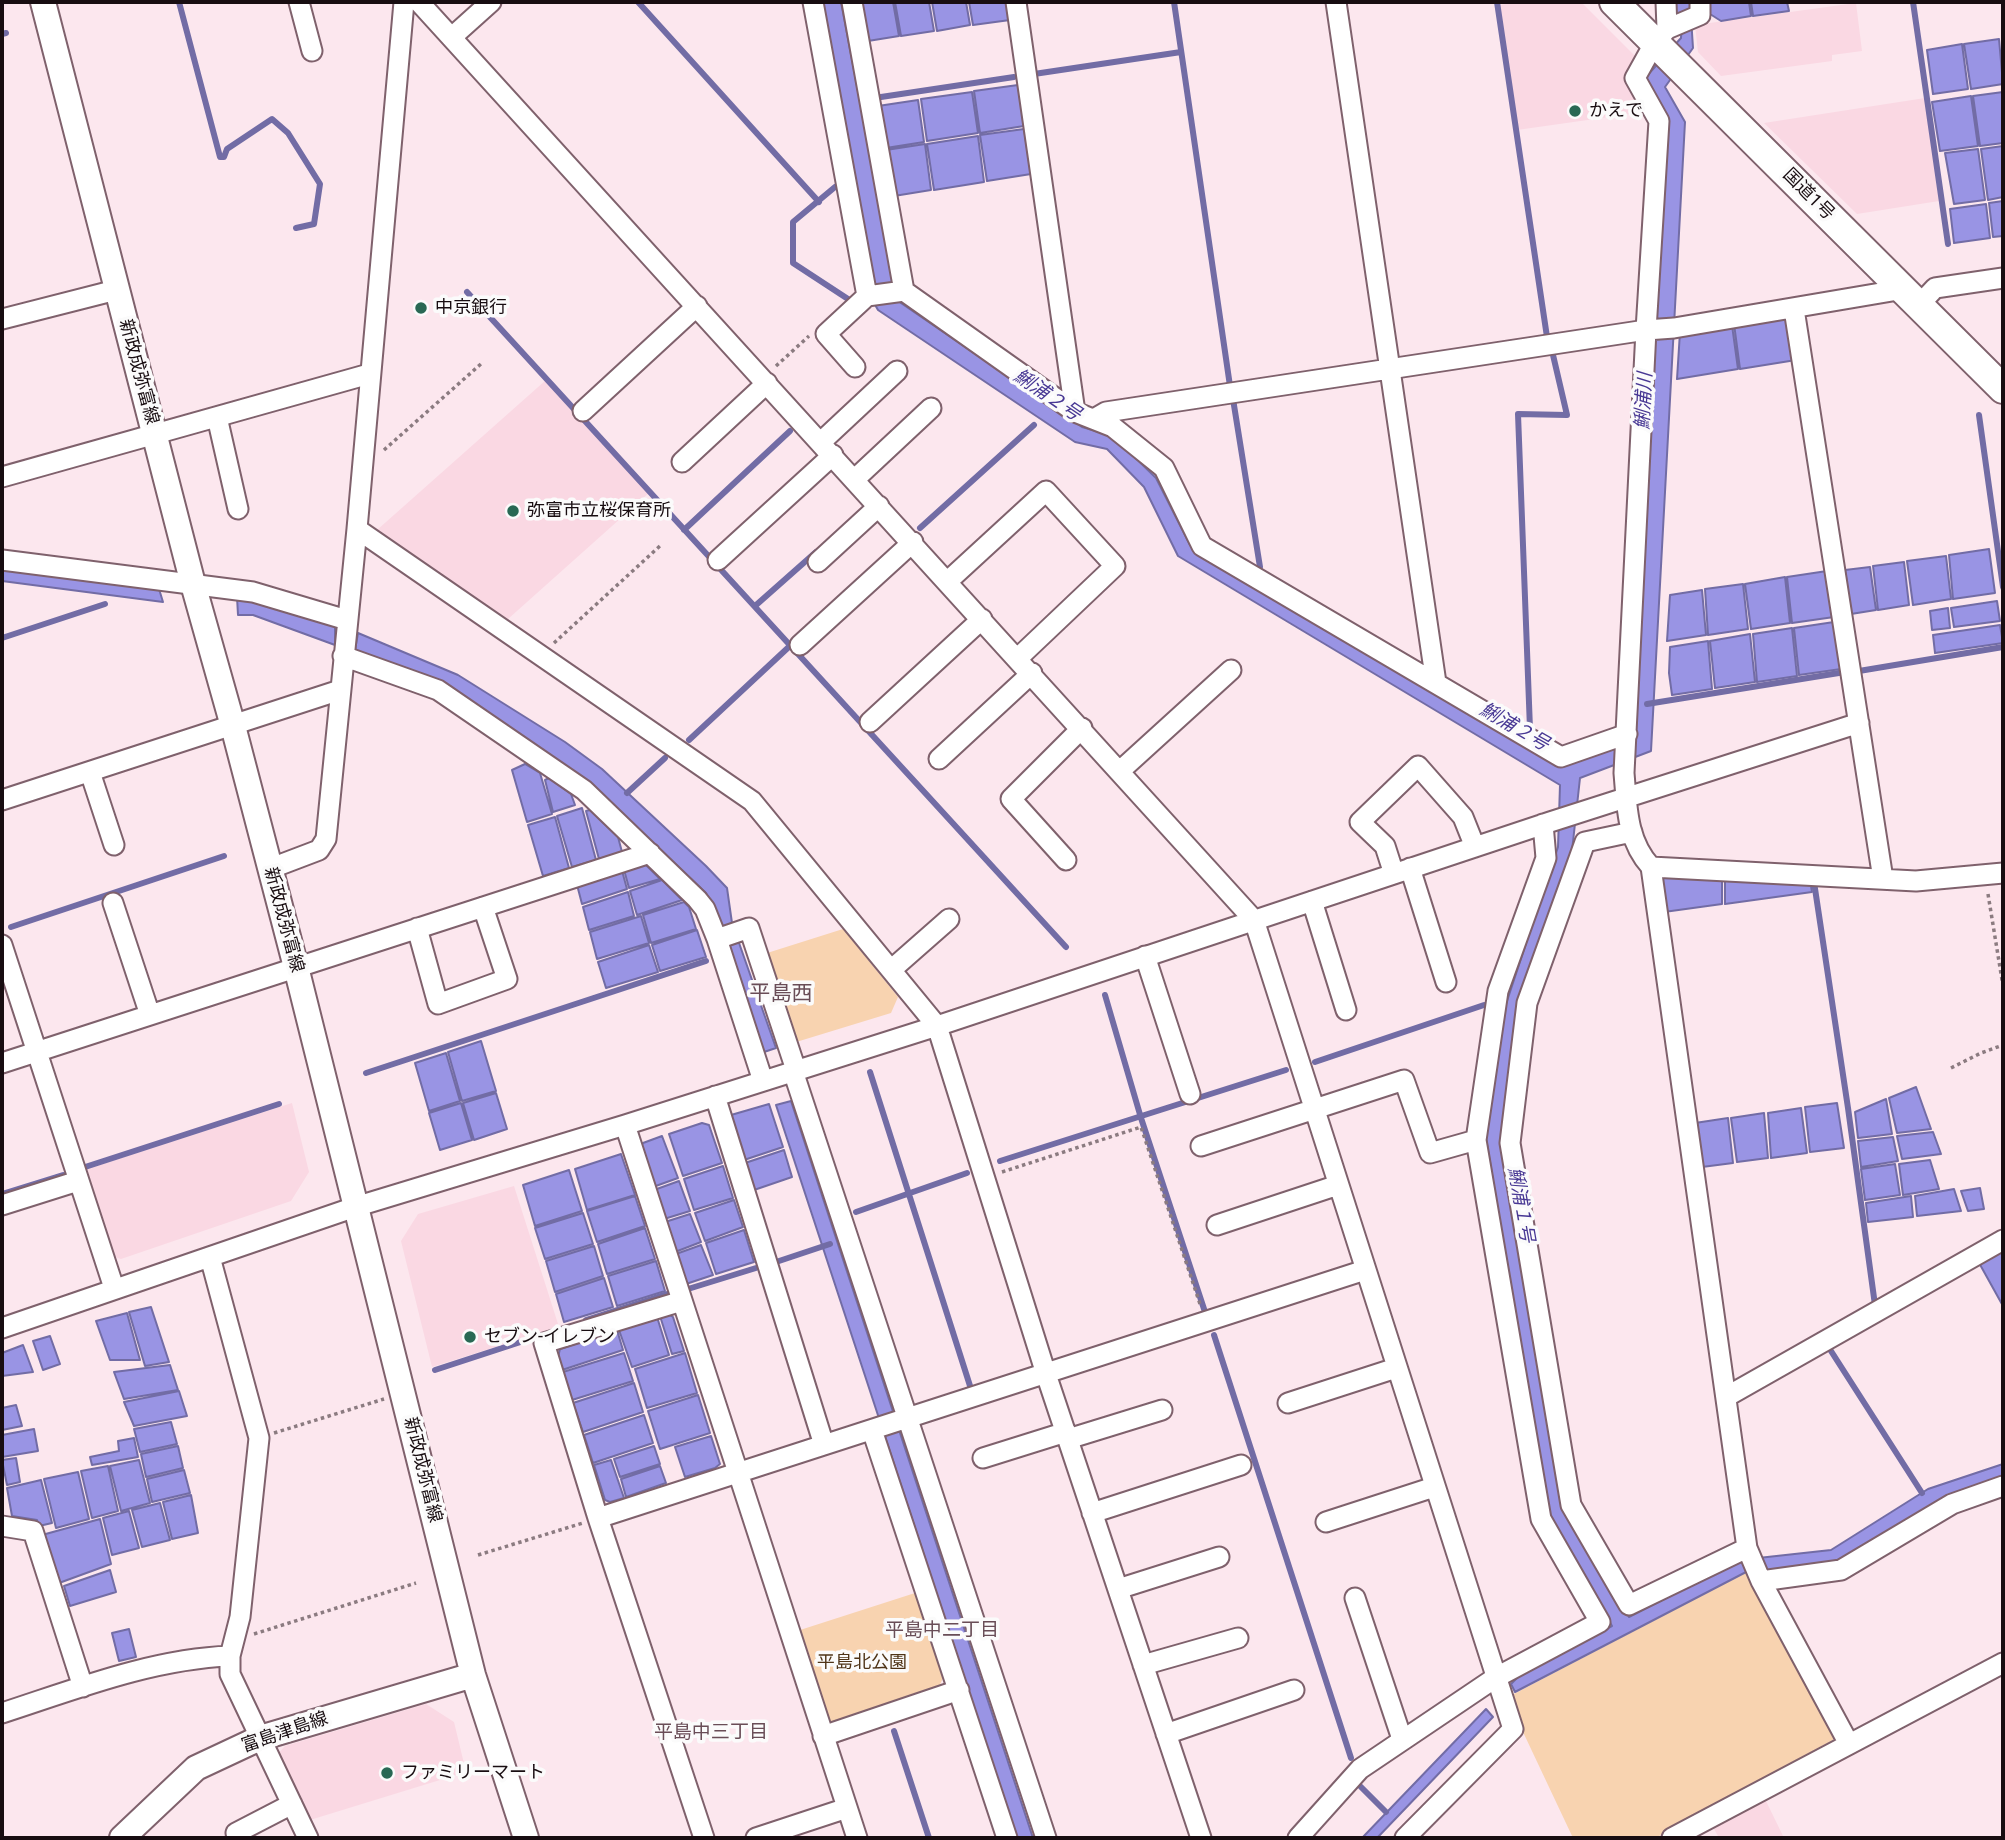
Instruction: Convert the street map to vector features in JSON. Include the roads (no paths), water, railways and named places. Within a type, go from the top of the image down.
[{"type":"highway","name":"国道1号","points":[[1614,2],[1675,27],[1686,74],[2003,389]]},
{"type":"main road","name":"新政成弥富線","points":[[43,2],[193,584],[296,967],[473,1675],[526,1838]]},
{"type":"main road","name":"富島津島線","points":[[122,1838],[196,1768],[260,1738],[473,1675]]},
{"type":"street","points":[[299,2],[312,51]]},
{"type":"street","points":[[269,869],[319,850],[326,839],[357,529],[404,2]]},
{"type":"street","points":[[419,2],[1121,770],[1254,920],[1494,1678],[1513,1729],[1407,1838]]},
{"type":"street","points":[[452,37],[491,2]]},
{"type":"street","points":[[813,2],[867,296]]},
{"type":"street","points":[[852,2],[904,291]]},
{"type":"street","points":[[1017,2],[1075,412]]},
{"type":"street","points":[[1336,2],[1436,683]]},
{"type":"street","points":[[1666,2],[1675,27],[1635,78],[1659,121],[1624,773],[1626,798],[1638,853],[1651,867],[1747,1548],[1761,1581],[1849,1744]]},
{"type":"street","points":[[1094,419],[1106,412],[1794,309],[1912,297],[1935,288],[2003,278]]},
{"type":"street","points":[[2,319],[116,290]]},
{"type":"street","points":[[855,367],[825,334],[867,296],[904,291],[1075,412],[1113,427],[1164,468],[1202,545],[1561,757],[1626,739]]},
{"type":"street","points":[[583,411],[697,306]]},
{"type":"street","points":[[1794,309],[1883,879]]},
{"type":"street","points":[[718,560],[827,448],[897,371]]},
{"type":"street","points":[[2,477],[369,374]]},
{"type":"street","points":[[682,462],[765,381]]},
{"type":"street","points":[[855,479],[931,408]]},
{"type":"street","points":[[218,417],[237,509]]},
{"type":"street","points":[[948,582],[1045,491],[1115,566],[1018,658]]},
{"type":"street","points":[[818,562],[879,506]]},
{"type":"street","points":[[357,529],[752,801],[937,1026],[1046,1374],[1201,1838]]},
{"type":"street","points":[[800,645],[913,542]]},
{"type":"street","points":[[2,560],[253,592],[347,620]]},
{"type":"street","points":[[870,722],[982,619]]},
{"type":"street","points":[[343,656],[438,690],[584,790],[697,899],[705,909],[717,939],[763,1081]]},
{"type":"street","points":[[1121,770],[1231,670]]},
{"type":"street","points":[[939,759],[1032,673]]},
{"type":"street","points":[[2,800],[340,690]]},
{"type":"street","points":[[2,1328],[355,1207],[937,1026],[1546,823],[1859,723]]},
{"type":"street","points":[[1066,860],[1011,799],[1082,728]]},
{"type":"street","points":[[1446,982],[1402,871],[1385,846],[1360,822],[1418,766],[1462,817],[1475,847]]},
{"type":"street","points":[[90,772],[114,845]]},
{"type":"street","points":[[1298,1838],[1360,1769],[1494,1678],[1600,1622],[1541,1519],[1476,1140],[1498,991],[1546,858],[1546,823]]},
{"type":"street","points":[[1632,832],[1585,842],[1527,1003],[1510,1143],[1571,1505],[1629,1605],[1747,1548]]},
{"type":"street","points":[[2,1063],[650,853]]},
{"type":"street","points":[[1651,867],[1916,881],[1994,874]]},
{"type":"street","points":[[1312,901],[1346,1010]]},
{"type":"street","points":[[113,903],[150,1015]]},
{"type":"street","points":[[417,928],[438,1004],[507,979],[483,907]]},
{"type":"street","points":[[891,970],[949,919]]},
{"type":"street","points":[[717,939],[748,928],[795,1071],[959,1690],[1007,1838]]},
{"type":"street","points":[[2,945],[114,1288]]},
{"type":"street","points":[[1145,956],[1190,1094]]},
{"type":"street","points":[[1201,1146],[1404,1080],[1430,1153],[1476,1140]]},
{"type":"street","points":[[715,1096],[824,1445]]},
{"type":"street","points":[[625,1125],[857,1838]]},
{"type":"street","points":[[2,1205],[78,1181]]},
{"type":"street","points":[[1217,1224],[1338,1185]]},
{"type":"street","points":[[1726,1396],[2003,1240]]},
{"type":"street","points":[[210,1257],[259,1438],[240,1617],[232,1648],[230,1674],[309,1838]]},
{"type":"street","points":[[598,1518],[1366,1270]]},
{"type":"street","points":[[682,1301],[544,1343],[598,1518],[704,1838]]},
{"type":"street","points":[[1289,1403],[1396,1368]]},
{"type":"street","points":[[983,1458],[1162,1410]]},
{"type":"street","points":[[890,1425],[1046,1838]]},
{"type":"street","points":[[1092,1513],[1241,1465]]},
{"type":"street","points":[[1761,1581],[1841,1570],[1952,1504],[2003,1486]]},
{"type":"street","points":[[1326,1522],[1434,1487]]},
{"type":"street","points":[[2,1526],[33,1531],[83,1687]]},
{"type":"street","points":[[1118,1589],[1219,1557]]},
{"type":"street","points":[[1355,1598],[1402,1740]]},
{"type":"street","points":[[1143,1665],[1238,1638]]},
{"type":"street","points":[[2,1713],[83,1687],[232,1648]]},
{"type":"street","points":[[1672,1838],[2003,1663]]},
{"type":"street","points":[[823,1736],[959,1690]]},
{"type":"street","points":[[1166,1734],[1294,1690]]},
{"type":"street","points":[[236,1833],[292,1804]]},
{"type":"street","points":[[756,1838],[848,1808]]},
{"type":"waterway","points":[[179,2],[220,157],[224,157],[227,149],[272,119],[288,133],[320,184],[314,224],[296,228]]},
{"type":"waterway","points":[[638,2],[819,202]]},
{"type":"waterway","points":[[1174,2],[1230,386]]},
{"type":"waterway","points":[[1497,2],[1547,337]]},
{"type":"waterway","points":[[1913,2],[1948,244]]},
{"type":"waterway","points":[[2,34],[6,33]]},
{"type":"waterway","points":[[1034,74],[1181,52]]},
{"type":"waterway","points":[[881,97],[1014,77]]},
{"type":"waterway","points":[[835,187],[793,222],[793,263],[848,299]]},
{"type":"waterway","points":[[467,292],[1066,947]]},
{"type":"waterway","name":"鯏浦２号","points":[[1530,729],[1518,414],[1567,415],[1553,355]]},
{"type":"waterway","points":[[1233,399],[1260,567]]},
{"type":"waterway","points":[[1979,415],[2003,587]]},
{"type":"waterway","points":[[920,528],[1034,425]]},
{"type":"waterway","points":[[684,530],[790,431]]},
{"type":"waterway","points":[[755,606],[816,552]]},
{"type":"waterway","points":[[2,638],[105,604]]},
{"type":"waterway","points":[[689,740],[792,644]]},
{"type":"waterway","points":[[1859,671],[2003,647]]},
{"type":"waterway","points":[[1647,704],[1845,672]]},
{"type":"waterway","points":[[627,793],[665,758]]},
{"type":"waterway","points":[[11,927],[224,856]]},
{"type":"waterway","points":[[1814,882],[1875,1305]]},
{"type":"waterway","points":[[366,1073],[706,961]]},
{"type":"waterway","points":[[1105,995],[1141,1118],[1206,1315]]},
{"type":"waterway","points":[[1315,1062],[1484,1005]]},
{"type":"waterway","points":[[1000,1161],[1286,1070]]},
{"type":"waterway","points":[[870,1072],[971,1389]]},
{"type":"waterway","points":[[82,1168],[279,1104]]},
{"type":"waterway","points":[[856,1212],[967,1173]]},
{"type":"waterway","points":[[2,1194],[63,1175]]},
{"type":"waterway","points":[[779,1261],[830,1244]]},
{"type":"waterway","points":[[688,1289],[756,1268]]},
{"type":"waterway","points":[[586,1320],[667,1294]]},
{"type":"waterway","points":[[435,1370],[542,1335]]},
{"type":"waterway","points":[[1214,1335],[1351,1758]]},
{"type":"waterway","points":[[1831,1351],[1922,1493]]},
{"type":"waterway","points":[[894,1731],[929,1838]]},
{"type":"waterway","points":[[1361,1787],[1386,1812]]},
{"type":"place","name":"かえで","points":[[1575,111]]},
{"type":"place","name":"中京銀行","points":[[421,308]]},
{"type":"place","name":"弥富市立桜保育所","points":[[513,511]]},
{"type":"place","name":"セブン-イレブン","points":[[470,1337]]},
{"type":"place","name":"ファミリーマート","points":[[387,1773]]},
{"type":"district","name":"平島西","points":[[781,995]]},
{"type":"district","name":"平島中二丁目","points":[[942,1631]]},
{"type":"district","name":"平島中三丁目","points":[[711,1733]]},
{"type":"water label","name":"鯏浦川","points":[[1645,401]]},
{"type":"water label","name":"鯏浦１号","points":[[1520,1205]]},
{"type":"park label","name":"平島北公園","points":[[862,1663]]}]
